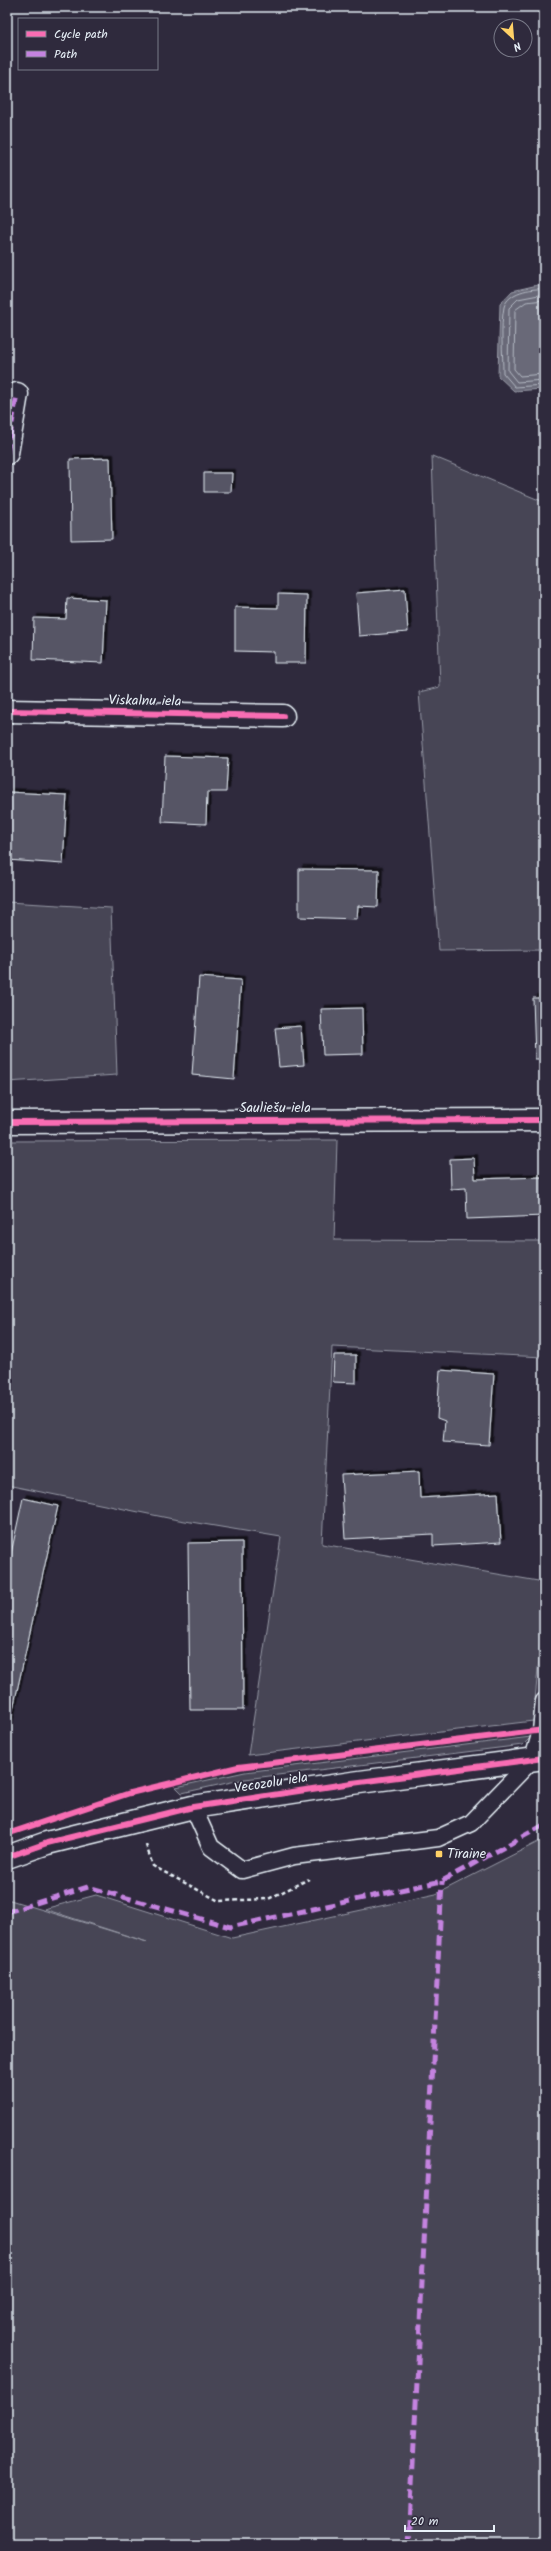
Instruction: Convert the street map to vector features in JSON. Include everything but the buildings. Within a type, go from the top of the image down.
[{"type":"street","points":[[7,453],[17,394]]},
{"type":"street","name":"Viskalnu iela","points":[[7,711],[283,716]]},
{"type":"street","name":"Sauliešu iela","points":[[7,1122],[544,1120]]},
{"type":"street","name":"Vecozolu iela","points":[[7,1858],[47,1843],[193,1807],[539,1759]]},
{"type":"lane","points":[[193,1807],[211,1847],[242,1870],[294,1856],[438,1838],[471,1823],[539,1759],[544,1701]]},
{"type":"shaded area","points":[[432,456],[544,502],[544,950],[439,951],[419,692],[440,687]]},
{"type":"shaded area","points":[[7,902],[111,908],[117,1075],[7,1082]]},
{"type":"shaded area","points":[[337,1140],[334,1240],[544,1241],[544,1357],[332,1347],[322,1544],[544,1582],[544,1606],[533,1721],[248,1755],[281,1537],[173,1519],[7,1485],[7,1141]]},
{"type":"shaded area","points":[[531,1737],[523,1745],[245,1779],[182,1793],[176,1787],[245,1772]]},
{"type":"shaded area","points":[[544,1839],[544,2544],[7,2544],[7,1899],[147,1942],[44,1909],[96,1895],[232,1938],[436,1894]]},
{"type":"water","points":[[542,284],[544,286],[544,389],[514,391],[498,376],[500,304],[512,291]]},
{"type":"marked path","points":[[7,453],[17,394]]},
{"type":"marked path","points":[[7,1912],[88,1887],[230,1927],[442,1881],[544,1825]]},
{"type":"marked path","points":[[409,2544],[442,1881]]},
{"type":"cycle path","points":[[7,711],[283,716]]},
{"type":"cycle path","points":[[7,1122],[544,1120]]},
{"type":"cycle path","points":[[7,1834],[130,1793],[238,1767],[544,1730]]},
{"type":"cycle path","points":[[7,1857],[47,1843],[193,1807],[352,1783],[544,1758]]},
{"type":"place","name":"Tīraine","points":[[439,1854]]}]
